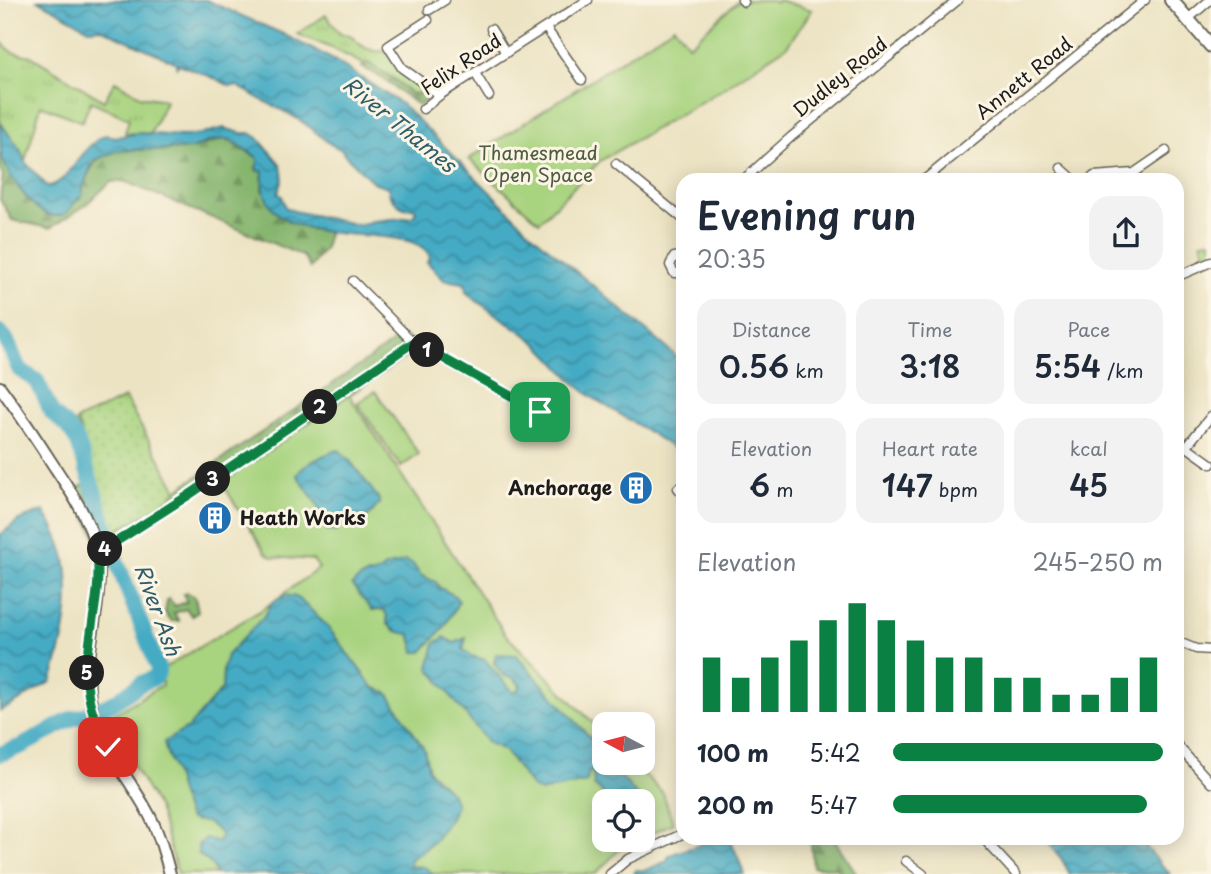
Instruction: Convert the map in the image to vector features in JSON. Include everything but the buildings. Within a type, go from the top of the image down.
[{"type":"main road","points":[[1171,0],[1211,46]]},
{"type":"street","points":[[429,10],[444,0]]},
{"type":"street","name":"Dudley Road","points":[[751,173],[958,0]]},
{"type":"street","name":"Annett Road","points":[[933,173],[1145,0]]},
{"type":"street","points":[[1188,19],[1210,0]]},
{"type":"street","name":"Felix Road","points":[[423,108],[584,1]]},
{"type":"street","points":[[428,20],[388,46],[402,68],[440,95]]},
{"type":"street","points":[[545,28],[582,80]]},
{"type":"street","points":[[491,29],[506,52]]},
{"type":"street","points":[[474,73],[489,96]]},
{"type":"street","points":[[1134,173],[1166,150]]},
{"type":"street","points":[[616,164],[676,213]]},
{"type":"street","points":[[1061,168],[1067,173]]},
{"type":"street","points":[[676,257],[670,265],[676,273]]},
{"type":"street","points":[[1184,274],[1211,262]]},
{"type":"street","points":[[353,281],[414,342],[540,412]]},
{"type":"street","points":[[97,554],[189,495],[414,342]]},
{"type":"street","points":[[0,387],[78,502],[92,532],[97,554],[98,598],[87,676],[89,699],[108,747],[148,812],[164,850],[170,874]]},
{"type":"street","points":[[1211,416],[1186,447],[1211,464]]},
{"type":"street","points":[[1184,645],[1211,650]]},
{"type":"street","points":[[1184,753],[1211,783]]},
{"type":"street","points":[[610,874],[628,859],[676,837]]},
{"type":"street","points":[[989,845],[1013,873]]},
{"type":"street","points":[[906,861],[923,874]]},
{"type":"green space","name":"Thamesmead Open Space","points":[[739,0],[771,0],[776,3],[778,0],[812,10],[787,46],[718,92],[600,161],[539,222],[469,159],[674,26],[689,45]]},
{"type":"green space","points":[[326,15],[340,34],[350,35],[370,50],[385,51],[400,72],[430,97],[423,93],[412,94],[394,79],[367,63],[365,65],[297,34]]},
{"type":"green space","points":[[0,41],[12,52],[31,56],[104,101],[115,81],[140,96],[166,100],[151,133],[125,133],[129,119],[91,101],[82,122],[41,105],[25,161],[0,121]]},
{"type":"green space","points":[[367,63],[394,79],[411,94],[423,93],[428,98],[419,106],[382,78],[362,67]]},
{"type":"green space","points":[[224,139],[258,158],[258,171],[263,170],[262,190],[305,228],[328,231],[325,248],[310,268],[303,256],[124,181],[111,182],[83,207],[50,228],[12,220],[0,199],[3,175],[0,170],[0,153],[10,173],[78,199],[89,172],[99,157],[120,150],[191,149]]},
{"type":"green space","points":[[1211,240],[1211,257],[1193,264],[1192,259],[1205,253],[1201,242]]},
{"type":"green space","points":[[401,337],[414,351],[347,397],[102,551],[73,490],[88,483],[75,444],[67,436],[77,420],[113,532],[163,505],[177,490]]},
{"type":"green space","points":[[375,391],[419,454],[401,467],[357,403]]},
{"type":"green space","points":[[349,395],[506,635],[592,722],[592,775],[645,775],[663,793],[673,823],[655,832],[655,789],[592,789],[592,852],[617,852],[595,874],[178,874],[158,808],[106,719],[162,685],[161,670],[263,609],[319,568],[313,560],[272,557],[265,552],[222,483]]},
{"type":"green space","points":[[125,398],[177,490],[163,505],[113,532],[77,420]]},
{"type":"green space","points":[[183,594],[195,597],[198,611],[192,616],[186,609],[174,613],[179,621],[171,621],[165,613],[167,601],[169,599],[175,606],[187,602]]},
{"type":"green space","points":[[811,845],[838,845],[857,874],[840,874],[836,868],[813,867]]},
{"type":"water","name":"River Thames","points":[[38,0],[206,0],[334,60],[403,105],[531,233],[676,356],[676,451],[584,391],[534,341],[465,291],[467,289],[464,283],[444,280],[427,262],[430,258],[419,245],[398,239],[309,228],[284,218],[267,200],[263,171],[257,171],[258,158],[231,140],[210,141],[191,149],[119,150],[93,161],[82,196],[66,213],[58,216],[41,211],[16,184],[1,156],[0,123],[20,149],[25,162],[47,186],[59,182],[89,147],[105,135],[117,137],[138,133],[183,136],[224,128],[250,133],[258,138],[281,165],[283,179],[278,193],[282,196],[286,208],[359,225],[412,217],[416,212],[414,208],[399,205],[393,196],[390,196],[388,187],[373,182],[344,151],[294,117],[248,92],[248,89],[246,91],[237,86],[229,86],[179,64],[176,68],[177,63],[100,28],[89,29]]},
{"type":"water","points":[[339,450],[379,499],[379,504],[367,518],[350,515],[335,532],[327,530],[323,524],[318,506],[297,475],[304,467],[328,453]]},
{"type":"water","points":[[44,511],[65,557],[68,600],[62,642],[51,682],[0,711],[0,535],[19,520]]},
{"type":"water","points":[[405,561],[413,564],[420,575],[436,582],[459,601],[444,628],[422,652],[415,652],[410,634],[392,628],[387,623],[384,610],[372,610],[352,585],[362,577]]},
{"type":"water","points":[[286,595],[296,597],[308,607],[327,626],[373,687],[388,693],[424,749],[429,771],[452,794],[456,805],[448,822],[432,843],[410,859],[410,866],[424,867],[434,874],[216,874],[211,864],[198,854],[198,845],[205,838],[218,842],[221,835],[210,824],[189,819],[164,742],[189,727],[222,689],[227,655],[266,614],[271,603]]},
{"type":"water","points":[[445,637],[454,643],[466,638],[463,649],[471,656],[485,660],[514,693],[521,686],[513,677],[504,676],[494,663],[496,654],[516,655],[592,740],[592,772],[589,771],[587,782],[540,792],[532,787],[504,750],[488,743],[429,668],[435,643]]},
{"type":"water","points":[[593,775],[619,775],[632,789],[598,789],[594,785]]},
{"type":"water","points":[[699,845],[732,845],[744,874],[634,874],[636,870],[646,870],[667,861],[669,855]]},
{"type":"water","points":[[1050,845],[1144,845],[1170,874],[1070,874]]},
{"type":"waterway","name":"River Ash","points":[[0,332],[6,339],[19,369],[37,381],[52,413],[67,426],[77,440],[110,539]]},
{"type":"waterway","name":"River Ash","points":[[0,754],[22,746],[73,718],[113,703],[158,673],[113,552]]},
{"type":"place","name":"Anchorage","points":[[636,488]]},
{"type":"place","name":"Heath Works","points":[[215,518]]},
{"type":"route","points":[[108,747],[89,699],[87,676],[98,598],[97,554],[189,495],[414,342],[540,412]]}]
